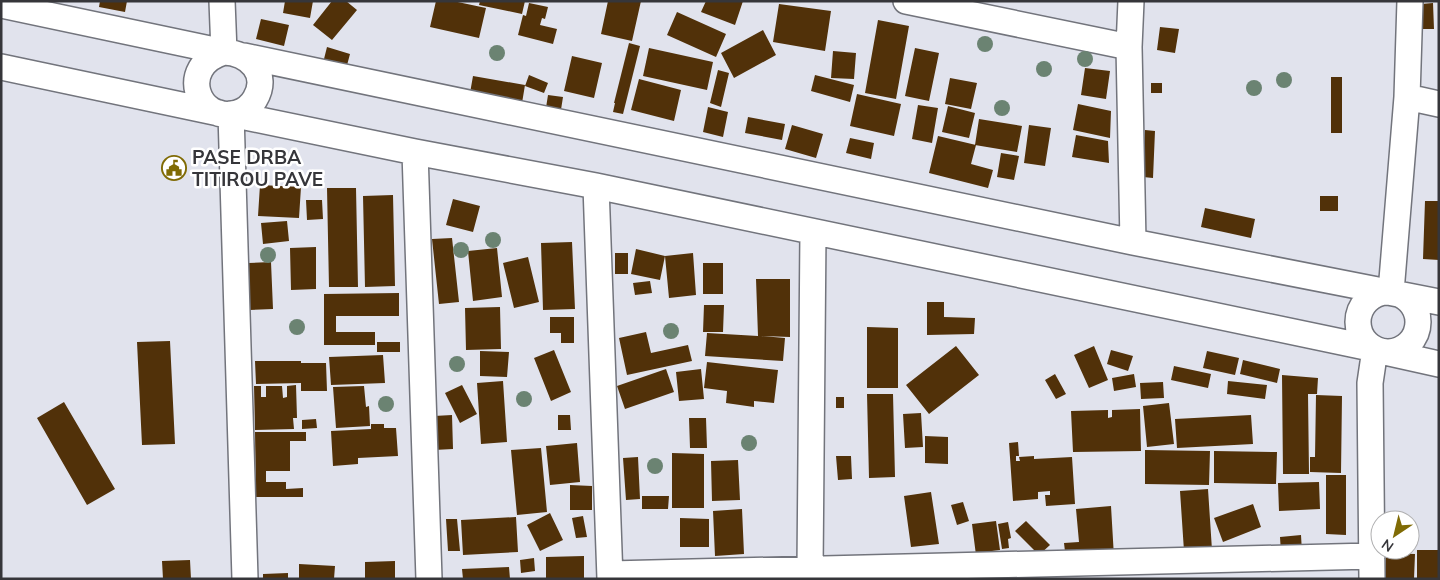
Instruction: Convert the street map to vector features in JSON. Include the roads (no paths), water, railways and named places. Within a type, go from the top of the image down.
[{"type":"street","points":[[222,1],[234,54]]},
{"type":"street","points":[[906,1],[1129,47]]},
{"type":"street","points":[[1131,1],[1129,47],[1133,242]]},
{"type":"street","points":[[1391,292],[1407,97],[1410,1]]},
{"type":"street","points":[[1,5],[1133,242],[1439,302]]},
{"type":"street","points":[[215,54],[234,54],[251,62],[257,70],[260,80],[259,90],[255,99],[241,112],[226,114],[212,110],[205,104],[196,86],[200,67],[207,60],[215,54]]},
{"type":"street","points":[[5,72],[596,186],[1380,350],[1439,364]]},
{"type":"street","points":[[1407,97],[1439,104]]},
{"type":"street","points":[[226,114],[245,579]]},
{"type":"street","points":[[415,152],[429,579]]},
{"type":"street","points":[[596,186],[610,576],[810,569],[1372,567],[1370,383],[1380,350]]},
{"type":"street","points":[[810,569],[813,232]]},
{"type":"street","points":[[1391,292],[1401,295],[1409,301],[1415,310],[1418,320],[1412,340],[1404,347],[1395,351],[1380,350],[1366,342],[1358,324],[1363,304],[1371,297],[1380,293],[1391,292]]},
{"type":"place","name":"PASE DRBA TITIROU PAVE","points":[[174,168]]}]
